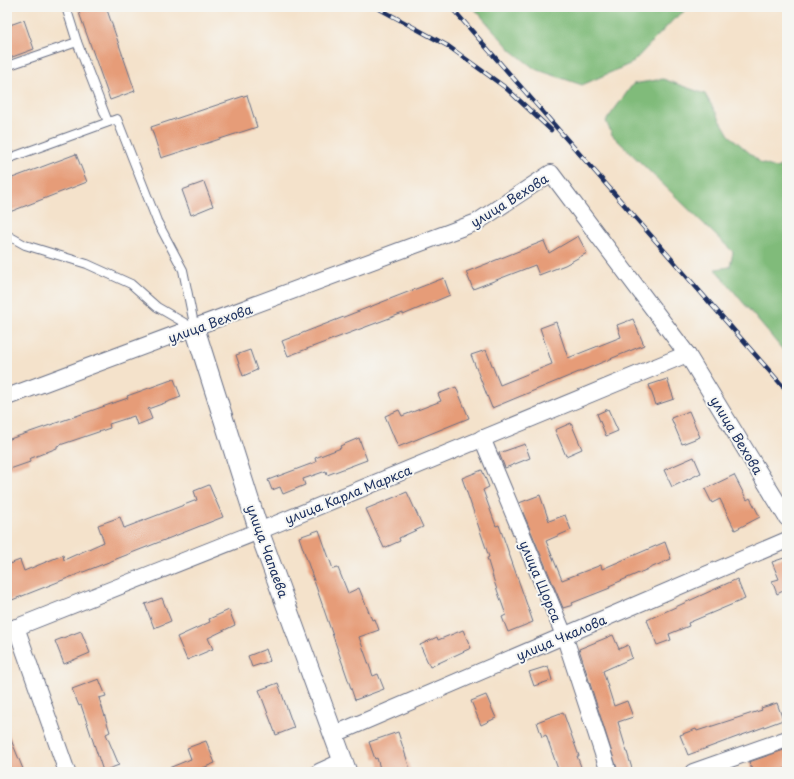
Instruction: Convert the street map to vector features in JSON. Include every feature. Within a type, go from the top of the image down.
[{"type":"street","name":"улица Вехова","points":[[7,397],[477,222],[551,173],[687,354],[787,518]]},
{"type":"street","name":"улица Чапаева","points":[[195,328],[259,531],[335,734],[345,767]]},
{"type":"street","name":"улица Карла Маркса","points":[[11,629],[259,531],[687,354]]},
{"type":"street","name":"улица Щорса","points":[[482,438],[564,635],[609,772]]},
{"type":"street","name":"улица Чкалова","points":[[335,734],[787,540]]},
{"type":"street","points":[[11,629],[67,772]]},
{"type":"street","points":[[693,772],[787,739]]},
{"type":"street","points":[[319,772],[345,767]]},
{"type":"lane","points":[[66,7],[77,42],[108,122]]},
{"type":"lane","points":[[7,66],[77,42]]},
{"type":"lane","points":[[7,159],[117,119],[157,221],[184,270],[195,328]]},
{"type":"lane","points":[[7,236],[25,245],[87,264],[131,284],[157,307],[195,328]]},
{"type":"green space","points":[[473,7],[690,7],[674,19],[632,63],[582,85],[535,69],[511,50]]},
{"type":"green space","points":[[663,79],[705,94],[729,135],[761,163],[776,168],[787,163],[787,355],[715,269],[730,267],[733,252],[612,135],[606,121],[633,84]]},
{"type":"building","points":[[77,7],[106,7],[135,91],[110,100]]},
{"type":"building","points":[[24,20],[34,49],[7,59],[7,26]]},
{"type":"building","points":[[247,95],[257,127],[161,158],[151,127]]},
{"type":"building","points":[[76,154],[87,182],[7,213],[7,180]]},
{"type":"building","points":[[204,182],[213,206],[191,215],[182,190]]},
{"type":"building","points":[[578,236],[587,253],[565,265],[539,275],[535,265],[473,289],[466,272],[544,241],[549,253]]},
{"type":"building","points":[[444,278],[450,295],[403,315],[403,313],[288,356],[282,341]]},
{"type":"building","points":[[633,319],[644,345],[492,408],[471,355],[486,350],[500,385],[552,364],[540,328],[556,322],[568,358],[621,337],[617,325]]},
{"type":"building","points":[[250,350],[257,370],[243,376],[236,355]]},
{"type":"building","points":[[174,379],[181,397],[148,409],[152,419],[137,425],[134,416],[109,424],[110,428],[57,446],[57,448],[29,459],[30,462],[10,469],[7,461],[7,440],[128,398],[127,396]]},
{"type":"building","points":[[667,379],[674,399],[656,405],[649,385]]},
{"type":"building","points":[[456,387],[469,418],[398,447],[385,416],[399,410],[402,416],[441,401],[438,394]]},
{"type":"building","points":[[608,409],[618,431],[606,436],[597,414]]},
{"type":"building","points":[[689,411],[700,437],[682,444],[671,418]]},
{"type":"building","points":[[571,423],[582,449],[566,456],[555,430]]},
{"type":"building","points":[[359,438],[367,460],[327,475],[326,471],[303,479],[305,485],[283,494],[280,487],[272,490],[268,480],[316,462],[315,458],[341,448],[340,446]]},
{"type":"building","points":[[525,444],[530,458],[505,468],[499,453]]},
{"type":"building","points":[[694,457],[701,473],[672,487],[664,470]]},
{"type":"building","points":[[482,470],[489,487],[483,490],[496,526],[499,525],[533,622],[508,632],[502,617],[506,615],[487,558],[489,557],[462,478]]},
{"type":"building","points":[[734,475],[747,500],[750,498],[760,517],[735,530],[720,499],[712,503],[705,489]]},
{"type":"building","points":[[209,485],[223,517],[7,602],[7,565],[20,560],[24,571],[63,555],[64,560],[104,542],[98,525],[120,517],[124,528],[197,500],[194,491]]},
{"type":"building","points":[[407,492],[423,527],[399,538],[400,541],[384,548],[366,509]]},
{"type":"building","points":[[540,495],[549,521],[565,515],[571,530],[546,541],[562,580],[601,565],[602,569],[665,542],[671,559],[609,586],[610,588],[572,603],[573,605],[563,608],[519,503]]},
{"type":"building","points":[[319,530],[333,569],[338,568],[348,593],[359,588],[372,620],[375,619],[379,630],[359,637],[373,676],[378,674],[384,689],[355,700],[299,537]]},
{"type":"building","points":[[787,557],[786,598],[783,591],[777,594],[772,581],[779,579],[772,562]]},
{"type":"building","points":[[737,579],[745,599],[688,623],[689,626],[669,634],[671,640],[657,645],[647,620]]},
{"type":"building","points":[[162,598],[171,621],[154,628],[145,604]]},
{"type":"building","points":[[229,610],[235,625],[208,638],[213,649],[187,660],[177,637],[210,622],[209,619]]},
{"type":"building","points":[[463,630],[471,648],[430,667],[420,645],[437,637],[438,640]]},
{"type":"building","points":[[81,631],[90,653],[64,664],[55,641]]},
{"type":"building","points":[[613,635],[619,649],[628,645],[632,658],[603,671],[614,706],[627,701],[633,717],[618,722],[633,772],[618,772],[579,649]]},
{"type":"building","points":[[266,649],[270,661],[252,667],[248,656]]},
{"type":"building","points":[[548,666],[552,680],[534,686],[529,672]]},
{"type":"building","points":[[99,679],[106,696],[99,698],[110,732],[106,734],[119,765],[103,771],[81,705],[79,706],[72,689]]},
{"type":"building","points":[[278,683],[294,728],[276,735],[259,690]]},
{"type":"building","points":[[486,695],[496,718],[481,725],[471,701]]},
{"type":"building","points":[[777,703],[783,720],[688,755],[680,735],[762,710],[761,708]]},
{"type":"building","points":[[563,712],[579,756],[577,756],[583,772],[559,772],[546,735],[542,737],[537,722]]},
{"type":"building","points":[[7,730],[23,769],[17,772],[7,772]]},
{"type":"building","points":[[398,732],[411,772],[381,772],[377,758],[375,759],[369,742]]},
{"type":"building","points":[[206,741],[215,763],[193,772],[159,772],[191,759],[187,748]]},
{"type":"building","points":[[787,749],[787,768],[775,772],[753,772],[749,762]]},
{"type":"railway","points":[[376,7],[448,46],[506,88],[551,130]]},
{"type":"railway","points":[[451,7],[787,391]]}]
